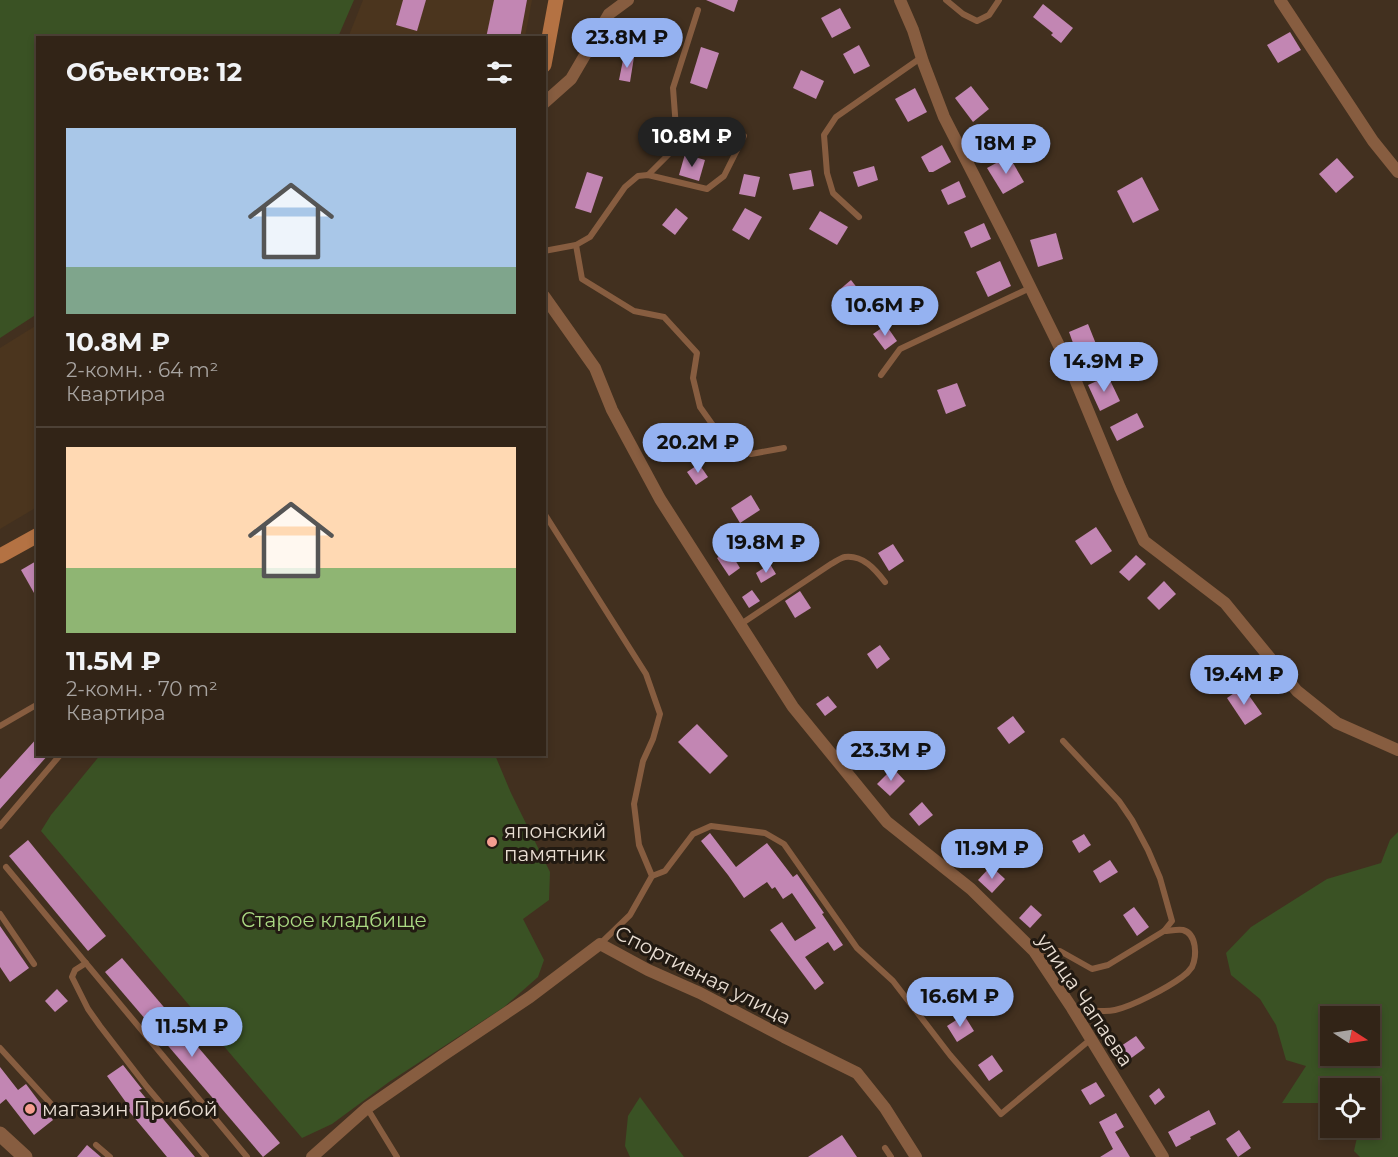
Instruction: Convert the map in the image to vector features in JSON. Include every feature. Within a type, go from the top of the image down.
[{"type":"main road","points":[[546,54],[556,0]]},
{"type":"main road","points":[[0,556],[36,536]]},
{"type":"street","points":[[546,101],[571,79],[609,14],[628,0]]},
{"type":"street","points":[[900,0],[944,117],[1072,372],[1144,541],[1225,603],[1297,691],[1337,723],[1398,750]]},
{"type":"street","points":[[1280,0],[1373,141],[1398,172]]},
{"type":"street","name":"улица Чапаева","points":[[546,299],[595,369],[612,410],[660,499],[793,707],[887,822],[970,889],[1034,951],[1072,1008],[1163,1157]]},
{"type":"street","name":"Спортивная улица","points":[[312,1157],[367,1108],[530,997],[600,944],[857,1073],[885,1108],[916,1157]]},
{"type":"street","points":[[0,1134],[25,1157]]},
{"type":"lane","points":[[946,0],[963,14],[977,21],[989,15],[999,0]]},
{"type":"lane","points":[[648,175],[668,155],[676,128],[673,88],[698,10]]},
{"type":"lane","points":[[859,217],[833,193],[827,173],[824,135],[836,117],[922,57]]},
{"type":"lane","points":[[546,251],[576,245],[590,237],[624,187],[638,176],[648,175],[707,189],[724,176],[744,136]]},
{"type":"lane","points":[[576,245],[582,279],[634,311],[664,317],[697,353],[693,378],[700,407],[722,438],[752,454],[784,448]]},
{"type":"lane","points":[[881,375],[900,349],[1030,287]]},
{"type":"lane","points":[[546,516],[646,674],[660,714],[653,739],[643,761],[634,804],[639,845],[652,876]]},
{"type":"lane","points":[[741,624],[843,557],[861,560],[876,569],[885,582]]},
{"type":"lane","points":[[0,726],[36,705]]},
{"type":"lane","points":[[1034,951],[1060,951],[1092,969],[1108,965],[1164,931],[1172,921],[1160,879],[1148,850],[1119,801],[1063,741]]},
{"type":"lane","points":[[0,826],[59,756]]},
{"type":"lane","points":[[600,944],[630,915],[652,876],[665,871],[693,834],[711,826],[765,833],[783,844],[857,948],[893,981],[950,1055],[1001,1114],[1091,1039]]},
{"type":"lane","points":[[6,867],[247,1157]]},
{"type":"lane","points":[[0,914],[34,964]]},
{"type":"lane","points":[[1072,1008],[1114,1010],[1132,1004],[1184,976],[1192,966],[1195,943],[1190,934],[1183,930],[1164,931]]},
{"type":"lane","points":[[86,963],[75,970],[72,977],[88,1009],[147,1087],[206,1157]]},
{"type":"lane","points":[[0,1048],[52,1105]]},
{"type":"lane","points":[[367,1108],[397,1157]]},
{"type":"lane","points":[[96,1145],[110,1157]]},
{"type":"lane","points":[[885,1148],[891,1157]]},
{"type":"shaded area","points":[[363,0],[532,0],[525,36],[349,36]]},
{"type":"shaded area","points":[[36,326],[36,508],[0,529],[0,348]]},
{"type":"green space","points":[[0,0],[354,0],[338,36],[36,36],[36,315],[0,338]]},
{"type":"green space","name":"Старое кладбище","points":[[99,756],[495,756],[550,872],[549,900],[523,919],[544,960],[538,977],[504,1007],[389,1082],[332,1124],[302,1138],[41,831],[51,815]]},
{"type":"green space","points":[[1398,832],[1398,1157],[1360,1157],[1354,1151],[1357,1138],[1380,1138],[1380,1078],[1320,1078],[1320,1125],[1319,1103],[1282,1103],[1306,1066],[1286,1060],[1276,1025],[1260,999],[1231,975],[1226,953],[1251,927],[1327,879],[1381,863],[1390,840]]},
{"type":"green space","points":[[640,1097],[684,1157],[630,1157],[625,1146],[628,1116]]},
{"type":"building","points":[[403,0],[426,0],[417,31],[396,25]]},
{"type":"building","points":[[494,0],[527,0],[520,36],[486,36]]},
{"type":"building","points":[[706,0],[738,0],[734,12]]},
{"type":"building","points":[[1043,4],[1073,28],[1061,43],[1051,35],[1053,33],[1033,17]]},
{"type":"building","points":[[840,8],[851,28],[832,38],[821,18]]},
{"type":"building","points":[[1290,32],[1301,50],[1278,63],[1267,45]]},
{"type":"building","points":[[859,45],[870,66],[854,74],[843,54]]},
{"type":"building","points":[[701,47],[719,53],[707,89],[690,83]]},
{"type":"building","points":[[624,55],[634,57],[630,82],[619,80]]},
{"type":"building","points":[[801,70],[824,81],[816,99],[793,88]]},
{"type":"building","points":[[971,86],[989,109],[973,122],[955,98]]},
{"type":"building","points":[[915,88],[927,112],[908,122],[895,99]]},
{"type":"building","points":[[942,145],[951,162],[929,172],[921,157]]},
{"type":"building","points":[[685,154],[705,160],[699,181],[679,175]]},
{"type":"building","points":[[1009,156],[1024,182],[1003,194],[987,168]]},
{"type":"building","points":[[1337,158],[1354,177],[1336,193],[1319,174]]},
{"type":"building","points":[[874,166],[878,180],[858,187],[853,172]]},
{"type":"building","points":[[811,170],[814,186],[793,190],[789,174]]},
{"type":"building","points":[[587,172],[603,177],[591,213],[575,208]]},
{"type":"building","points":[[744,174],[760,177],[755,197],[739,194]]},
{"type":"building","points":[[1142,177],[1159,210],[1133,223],[1117,191]]},
{"type":"building","points":[[959,181],[966,197],[948,205],[941,190]]},
{"type":"building","points":[[676,208],[688,218],[675,235],[662,225]]},
{"type":"building","points":[[745,208],[762,217],[749,240],[732,230]]},
{"type":"building","points":[[820,211],[848,227],[837,245],[809,229]]},
{"type":"building","points":[[984,223],[991,239],[971,248],[964,232]]},
{"type":"building","points":[[1056,233],[1063,259],[1038,267],[1030,240]]},
{"type":"building","points":[[1000,261],[1011,286],[988,297],[976,272]]},
{"type":"building","points":[[851,280],[865,298],[852,309],[838,291]]},
{"type":"building","points":[[1088,324],[1096,344],[1076,351],[1069,332]]},
{"type":"building","points":[[886,325],[897,341],[885,350],[873,334]]},
{"type":"building","points":[[1108,376],[1120,401],[1100,411],[1088,385]]},
{"type":"building","points":[[957,383],[966,406],[946,414],[937,390]]},
{"type":"building","points":[[1137,413],[1144,427],[1117,441],[1110,427]]},
{"type":"building","points":[[699,464],[708,477],[696,485],[687,472]]},
{"type":"building","points":[[751,495],[760,510],[740,523],[731,508]]},
{"type":"building","points":[[1096,527],[1112,551],[1091,565],[1075,541]]},
{"type":"building","points":[[893,544],[904,561],[889,571],[878,553]]},
{"type":"building","points":[[729,550],[740,568],[729,576],[717,558]]},
{"type":"building","points":[[1136,555],[1146,564],[1129,581],[1119,572]]},
{"type":"building","points":[[36,561],[36,596],[21,570]]},
{"type":"building","points":[[770,564],[776,574],[761,583],[756,573]]},
{"type":"building","points":[[1164,581],[1176,594],[1159,610],[1147,598]]},
{"type":"building","points":[[752,590],[760,601],[749,608],[742,597]]},
{"type":"building","points":[[800,591],[811,608],[795,618],[785,601]]},
{"type":"building","points":[[880,645],[890,659],[877,669],[867,654]]},
{"type":"building","points":[[1243,687],[1262,714],[1245,725],[1227,698]]},
{"type":"building","points":[[828,696],[837,707],[825,716],[816,704]]},
{"type":"building","points":[[1013,716],[1025,732],[1009,744],[997,728]]},
{"type":"building","points":[[697,724],[728,756],[710,774],[678,742]]},
{"type":"building","points":[[36,739],[36,756],[47,756],[0,809],[0,779]]},
{"type":"building","points":[[893,768],[905,781],[890,796],[877,784]]},
{"type":"building","points":[[922,802],[933,815],[919,826],[909,814]]},
{"type":"building","points":[[710,833],[736,867],[767,843],[793,877],[797,874],[824,913],[822,914],[843,945],[834,951],[828,942],[805,957],[824,983],[815,990],[770,930],[782,922],[795,941],[816,928],[792,893],[783,899],[775,887],[772,889],[767,882],[744,898],[701,841]]},
{"type":"building","points":[[1084,834],[1091,845],[1079,853],[1072,841]]},
{"type":"building","points":[[28,840],[106,936],[88,951],[9,856]]},
{"type":"building","points":[[1110,860],[1118,872],[1100,883],[1093,871]]},
{"type":"building","points":[[991,866],[1005,879],[992,893],[978,880]]},
{"type":"building","points":[[1031,905],[1042,915],[1030,928],[1019,918]]},
{"type":"building","points":[[1134,907],[1149,927],[1137,936],[1123,915]]},
{"type":"building","points":[[0,926],[29,968],[10,982],[0,967]]},
{"type":"building","points":[[122,958],[280,1143],[263,1157],[105,972]]},
{"type":"building","points":[[57,989],[68,1001],[55,1012],[45,1001]]},
{"type":"building","points":[[964,1015],[974,1031],[957,1042],[947,1026]]},
{"type":"building","points":[[1136,1036],[1145,1048],[1130,1059],[1121,1046]]},
{"type":"building","points":[[992,1055],[1003,1071],[989,1081],[978,1065]]},
{"type":"building","points":[[123,1065],[142,1089],[139,1090],[195,1157],[167,1157],[128,1110],[130,1108],[107,1076]]},
{"type":"building","name":"магазин Прибой","points":[[0,1067],[18,1090],[26,1084],[53,1120],[34,1135],[6,1099],[0,1104]]},
{"type":"building","points":[[1096,1082],[1105,1096],[1090,1105],[1081,1090]]},
{"type":"building","points":[[1159,1088],[1165,1097],[1155,1105],[1149,1096]]},
{"type":"building","points":[[1209,1110],[1216,1124],[1176,1147],[1168,1132]]},
{"type":"building","points":[[1116,1113],[1124,1127],[1115,1132],[1130,1157],[1100,1157],[1113,1149],[1099,1122]]},
{"type":"building","points":[[1239,1130],[1251,1148],[1238,1157],[1226,1139]]},
{"type":"building","points":[[842,1135],[857,1157],[808,1157]]},
{"type":"building","points":[[87,1145],[101,1157],[77,1157]]},
{"type":"place","name":"японский памятник","points":[[492,842]]},
{"type":"place","name":"магазин Прибой","points":[[30,1109]]}]
